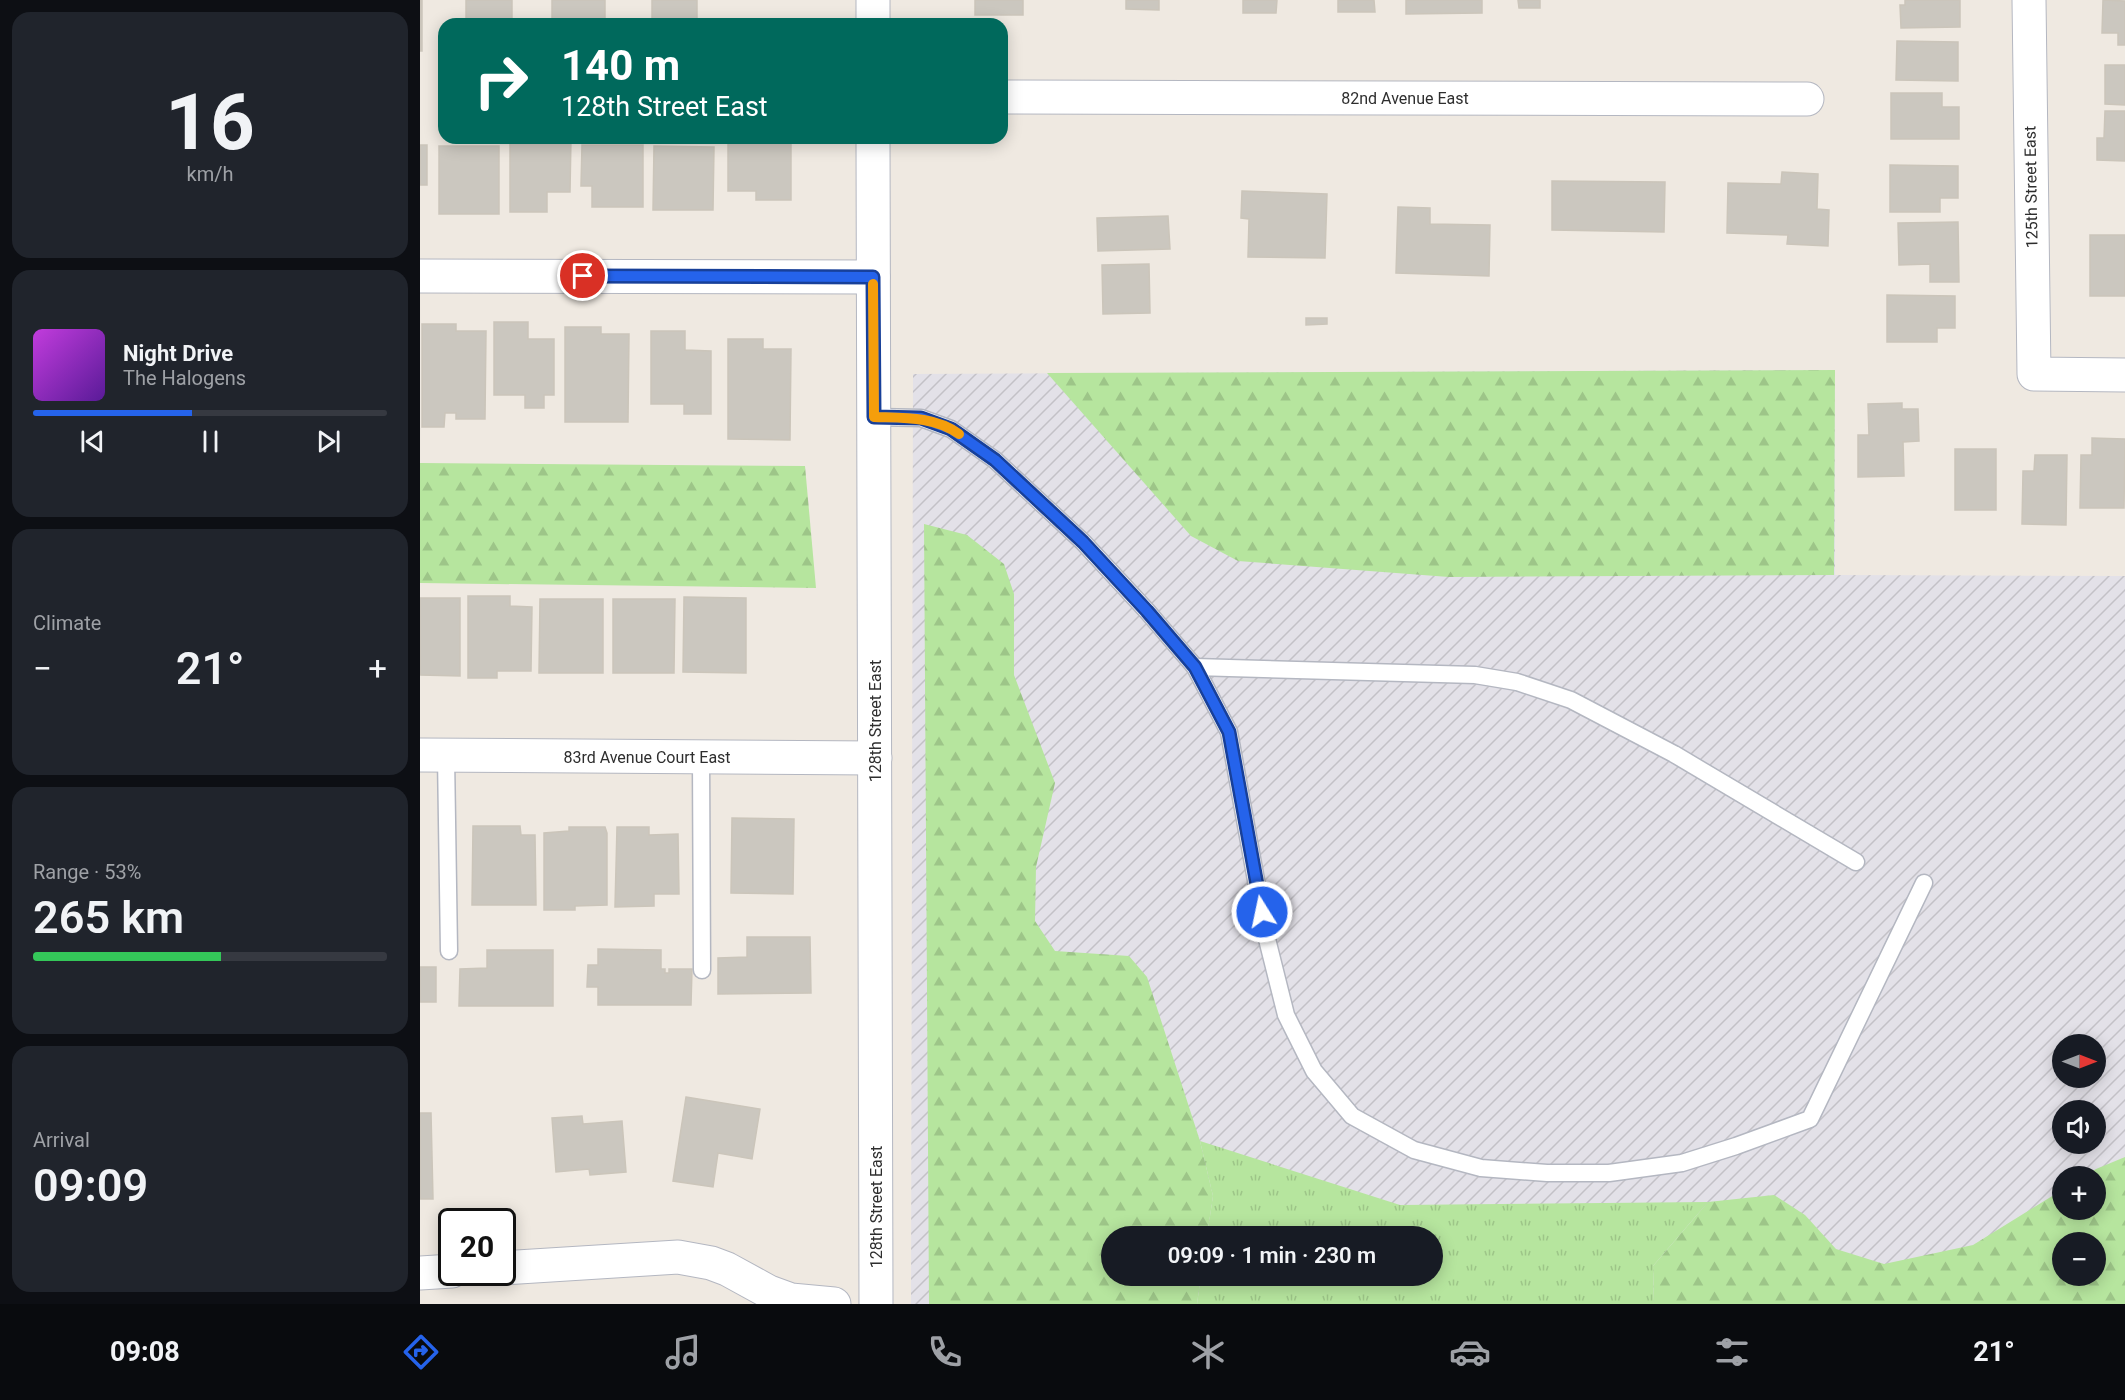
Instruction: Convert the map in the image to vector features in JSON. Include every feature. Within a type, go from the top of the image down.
[{"type":"street","points":[[873,0],[873,18]]},
{"type":"street","name":"125th Street East","points":[[2029,0],[2034,374],[2125,375]]},
{"type":"street","name":"82nd Avenue East","points":[[1008,97],[1807,99]]},
{"type":"street","name":"128th Street East","points":[[873,144],[876,1304]]},
{"type":"street","points":[[420,276],[873,277]]},
{"type":"street","name":"83rd Avenue Court East","points":[[433,755],[875,758]]},
{"type":"street","points":[[516,1267],[678,1257],[711,1263],[727,1269],[769,1292],[791,1300],[834,1304]]},
{"type":"street","points":[[420,1273],[438,1272]]},
{"type":"lane","points":[[874,417],[921,418],[951,429],[995,460],[1083,542],[1195,667],[1229,732],[1266,935],[1286,1015],[1314,1071],[1352,1116],[1414,1150],[1481,1168],[1547,1173],[1609,1173],[1682,1163],[1810,1119],[1924,883]]},
{"type":"lane","points":[[1195,667],[1475,675],[1517,682],[1571,700],[1674,754],[1856,862]]},
{"type":"lane","points":[[433,755],[449,951]]},
{"type":"lane","points":[[701,757],[702,970]]},
{"type":"shaded area","points":[[1835,370],[1835,575],[2125,576],[2125,1304],[911,1304],[913,374]]},
{"type":"green space","points":[[1835,370],[1834,575],[1449,577],[1238,561],[1191,536],[1047,373]]},
{"type":"green space","points":[[420,463],[805,466],[816,588],[420,583]]},
{"type":"green space","points":[[924,524],[967,535],[1004,564],[1014,594],[1014,675],[1055,783],[1036,867],[1035,921],[1055,951],[1129,956],[1147,977],[1200,1141],[1213,1196],[1208,1226],[1101,1226],[1101,1286],[1199,1286],[1197,1304],[929,1304]]},
{"type":"green space","points":[[1200,1141],[1400,1205],[1708,1202],[1653,1266],[1654,1304],[1197,1304],[1199,1286],[1443,1286],[1443,1226],[1208,1226],[1213,1196]]},
{"type":"green space","points":[[2125,1157],[2125,1304],[1654,1304],[1653,1266],[1708,1202],[1774,1195],[1805,1215],[1836,1249],[1884,1264],[1973,1245],[2052,1196],[2052,1220],[2106,1220],[2106,1166],[2103,1166]]},
{"type":"building","points":[[420,0],[422,0],[422,51],[420,51]]},
{"type":"building","points":[[466,0],[512,0],[512,18],[466,18]]},
{"type":"building","points":[[552,0],[605,0],[605,18],[552,18]]},
{"type":"building","points":[[652,0],[697,0],[697,18],[652,18]]},
{"type":"building","points":[[975,0],[1023,0],[1023,15],[975,15]]},
{"type":"building","points":[[1126,0],[1159,0],[1159,10],[1126,9]]},
{"type":"building","points":[[1243,0],[1277,0],[1276,13],[1243,13]]},
{"type":"building","points":[[1338,0],[1374,0],[1375,12],[1338,12]]},
{"type":"building","points":[[1406,0],[1482,0],[1482,13],[1406,14]]},
{"type":"building","points":[[1518,0],[1540,0],[1540,8],[1519,8]]},
{"type":"building","points":[[1905,0],[1960,0],[1960,27],[1901,28],[1900,5],[1905,5]]},
{"type":"building","points":[[2103,0],[2125,1],[2125,45],[2118,45],[2118,33],[2102,33]]},
{"type":"building","points":[[1897,41],[1958,42],[1958,81],[1896,80]]},
{"type":"building","points":[[2105,65],[2125,65],[2125,105],[2105,104]]},
{"type":"building","points":[[1891,93],[1942,93],[1942,107],[1959,107],[1959,139],[1891,139]]},
{"type":"building","points":[[2105,111],[2125,111],[2125,161],[2097,160],[2097,138],[2104,138]]},
{"type":"building","points":[[510,144],[571,144],[570,192],[547,192],[547,212],[510,212]]},
{"type":"building","points":[[728,144],[791,144],[791,200],[756,200],[756,191],[728,191]]},
{"type":"building","points":[[420,145],[427,145],[427,185],[420,185]]},
{"type":"building","points":[[582,145],[643,145],[643,207],[592,207],[592,186],[581,186]]},
{"type":"building","points":[[439,146],[499,146],[499,214],[439,214]]},
{"type":"building","points":[[654,146],[714,147],[713,210],[653,210]]},
{"type":"building","points":[[1890,165],[1958,166],[1958,198],[1940,198],[1940,212],[1890,212]]},
{"type":"building","points":[[1782,172],[1818,174],[1817,209],[1829,210],[1828,246],[1787,244],[1788,235],[1727,233],[1728,183],[1781,184]]},
{"type":"building","points":[[1552,181],[1665,182],[1664,232],[1552,230]]},
{"type":"building","points":[[1242,191],[1327,194],[1325,258],[1248,257],[1249,219],[1241,218]]},
{"type":"building","points":[[1398,207],[1430,208],[1430,224],[1490,225],[1489,276],[1396,273]]},
{"type":"building","points":[[1168,216],[1170,249],[1098,251],[1097,218]]},
{"type":"building","points":[[1958,222],[1959,282],[1930,282],[1930,264],[1899,265],[1898,223]]},
{"type":"building","points":[[2090,235],[2125,235],[2125,296],[2090,296]]},
{"type":"building","points":[[1149,264],[1150,313],[1103,314],[1102,265]]},
{"type":"building","points":[[1887,295],[1955,296],[1955,328],[1937,328],[1937,342],[1887,342]]},
{"type":"building","points":[[1306,318],[1327,318],[1327,324],[1306,325]]},
{"type":"building","points":[[494,322],[528,322],[528,339],[554,339],[554,395],[544,395],[544,408],[525,408],[525,395],[494,395]]},
{"type":"building","points":[[422,324],[456,324],[456,331],[486,331],[485,419],[456,419],[456,413],[445,413],[444,427],[422,427]]},
{"type":"building","points":[[565,327],[601,327],[601,334],[629,334],[628,422],[565,422]]},
{"type":"building","points":[[651,331],[685,331],[685,350],[711,351],[711,414],[684,414],[684,404],[651,404]]},
{"type":"building","points":[[728,339],[763,339],[763,349],[791,349],[790,440],[728,439]]},
{"type":"building","points":[[1902,403],[1902,409],[1918,409],[1919,441],[1903,442],[1904,476],[1858,477],[1858,435],[1869,435],[1868,404]]},
{"type":"building","points":[[2092,438],[2125,439],[2124,508],[2080,508],[2081,455],[2092,455]]},
{"type":"building","points":[[1955,449],[1996,449],[1996,510],[1955,510]]},
{"type":"building","points":[[2035,455],[2067,455],[2066,525],[2022,524],[2023,471],[2034,471]]},
{"type":"building","points":[[468,596],[510,596],[510,606],[532,607],[531,671],[497,671],[497,678],[468,678]]},
{"type":"building","points":[[684,597],[746,598],[746,673],[683,672]]},
{"type":"building","points":[[420,598],[460,598],[460,676],[420,675]]},
{"type":"building","points":[[540,599],[603,599],[603,673],[539,673]]},
{"type":"building","points":[[613,599],[675,599],[674,673],[613,673]]},
{"type":"building","points":[[732,818],[794,819],[793,894],[731,893]]},
{"type":"building","points":[[473,826],[520,826],[521,835],[535,835],[536,905],[472,905]]},
{"type":"building","points":[[569,827],[605,827],[607,833],[607,905],[575,906],[575,910],[544,910],[544,833],[569,831]]},
{"type":"building","points":[[617,827],[649,827],[649,835],[678,834],[679,894],[654,894],[654,906],[615,907]]},
{"type":"building","points":[[747,937],[810,937],[811,993],[718,994],[718,958],[747,957]]},
{"type":"building","points":[[598,949],[661,950],[661,969],[665,969],[665,973],[669,973],[669,969],[692,969],[691,1005],[598,1005],[598,987],[587,987],[588,965],[598,965]]},
{"type":"building","points":[[487,950],[553,950],[553,1006],[459,1006],[460,969],[487,968]]},
{"type":"building","points":[[420,967],[436,967],[436,1002],[420,1002]]},
{"type":"building","points":[[686,1097],[760,1109],[752,1159],[718,1153],[713,1187],[673,1181]]},
{"type":"building","points":[[420,1113],[431,1113],[433,1199],[420,1199]]},
{"type":"building","points":[[582,1116],[583,1124],[622,1121],[626,1172],[590,1175],[589,1169],[556,1172],[552,1118]]},
{"type":"slow traffic","points":[[873,284],[874,417],[921,418],[959,434]]},
{"type":"route","points":[[583,276],[873,277],[874,417],[921,418],[951,429],[995,460],[1083,542],[1195,667],[1229,732],[1262,912]]}]
